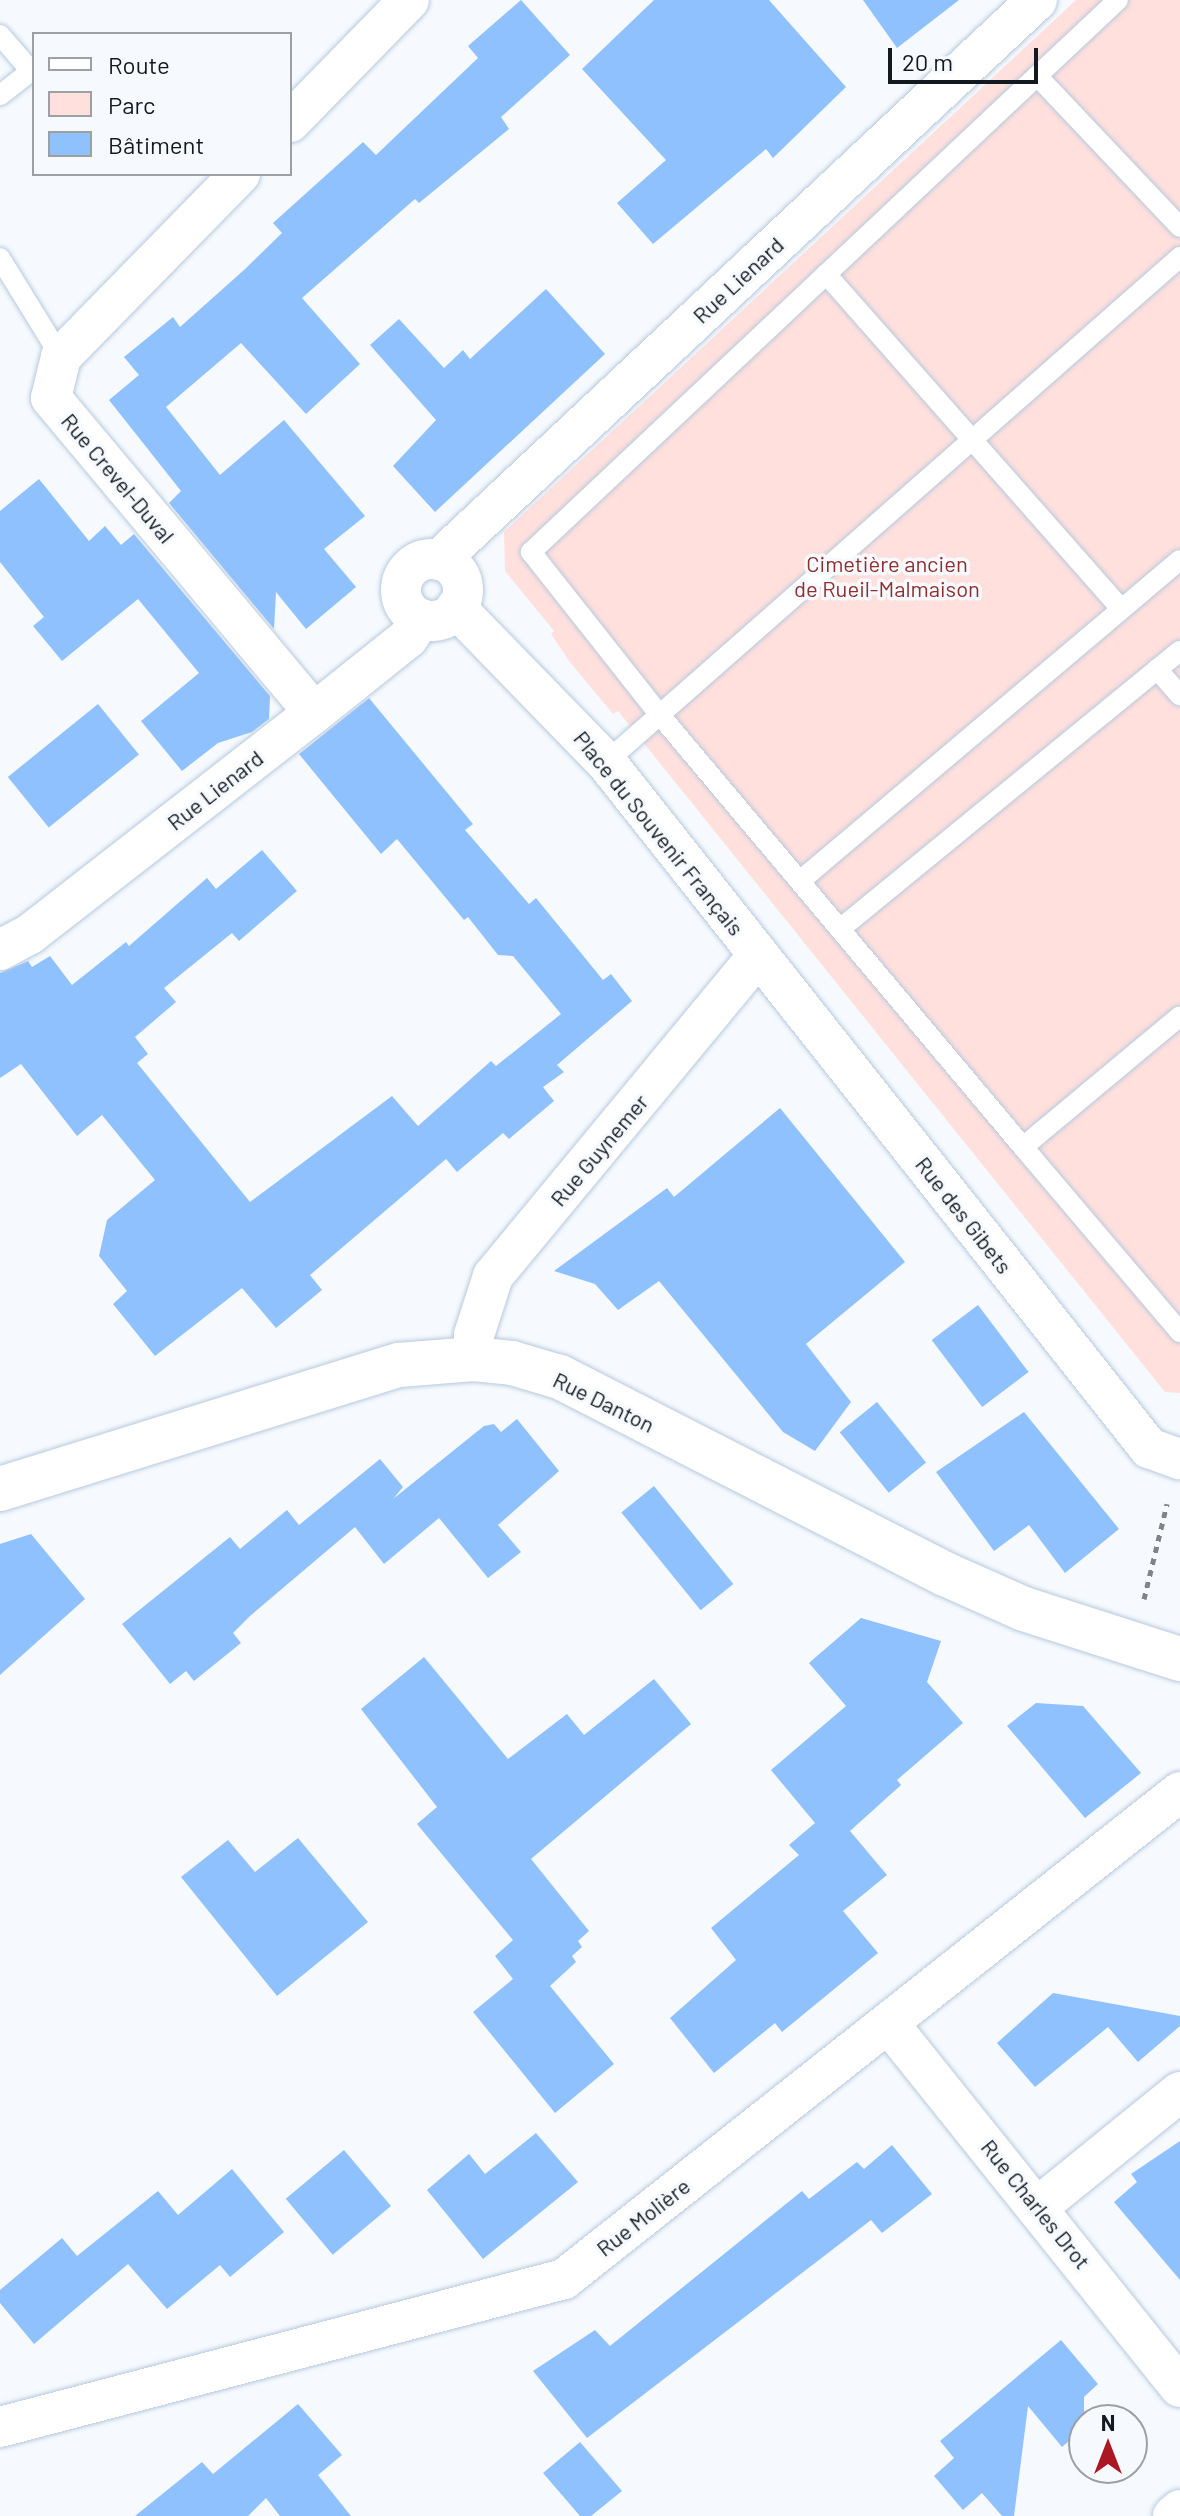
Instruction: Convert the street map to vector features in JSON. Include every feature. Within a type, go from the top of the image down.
[{"type":"street","points":[[292,120],[409,0]]},
{"type":"street","name":"Rue Lienard","points":[[439,560],[1037,0]]},
{"type":"street","points":[[61,357],[238,176]]},
{"type":"street","name":"Rue Crevel-Duval","points":[[61,357],[51,398],[314,713]]},
{"type":"street","points":[[439,560],[459,577],[461,599],[439,614],[406,607],[401,586],[413,566],[439,560]]},
{"type":"street","name":"Rue Lienard","points":[[0,950],[30,934],[439,614]]},
{"type":"street","name":"Place du Souvenir Français","points":[[439,614],[606,762],[758,956]]},
{"type":"street","name":"Rue Guynemer","points":[[474,1359],[474,1335],[493,1276],[758,956]]},
{"type":"street","name":"Rue des Gibets","points":[[758,956],[1149,1448],[1178,1459]]},
{"type":"street","name":"Rue Danton","points":[[0,1489],[399,1365],[474,1359],[560,1377],[945,1574],[1024,1609],[1180,1659]]},
{"type":"street","name":"Rue Molière","points":[[0,2427],[564,2279],[1180,1792]]},
{"type":"street","name":"Rue Charles Drot","points":[[889,2024],[1039,2206],[1180,2387]]},
{"type":"street","points":[[1039,2206],[1180,2092]]},
{"type":"street","points":[[1173,2516],[1180,2510]]},
{"type":"lane","points":[[1118,0],[531,552],[659,714],[1180,1332]]},
{"type":"lane","points":[[0,35],[31,71],[0,95]]},
{"type":"lane","points":[[1037,76],[1180,227]]},
{"type":"lane","points":[[606,762],[1180,257]]},
{"type":"lane","points":[[0,258],[61,357]]},
{"type":"lane","points":[[826,274],[1121,609]]},
{"type":"lane","points":[[800,881],[1180,560]]},
{"type":"lane","points":[[840,929],[1180,651]]},
{"type":"lane","points":[[1157,669],[1180,695]]},
{"type":"lane","points":[[1023,1147],[1180,1016]]},
{"type":"path","points":[[1142,1609],[1178,1459]]},
{"type":"green space","name":"Cimetière ancien de Rueil-Malmaison","points":[[1076,0],[1180,0],[1180,1393],[1165,1392],[618,711],[613,714],[569,661],[551,634],[554,631],[505,571],[504,532]]},
{"type":"building","points":[[521,0],[570,55],[501,117],[509,129],[419,203],[415,199],[302,298],[360,364],[306,414],[241,343],[166,407],[220,475],[284,420],[365,516],[324,549],[356,587],[306,629],[276,592],[274,629],[169,503],[181,491],[109,400],[139,375],[124,357],[173,317],[180,327],[244,270],[282,233],[273,223],[363,142],[376,155],[478,58],[468,46]]},
{"type":"building","points":[[654,0],[769,0],[846,87],[773,158],[766,149],[653,244],[617,203],[666,160],[582,69]]},
{"type":"building","points":[[863,0],[959,0],[897,48]]},
{"type":"building","points":[[546,289],[605,354],[435,512],[393,466],[436,420],[370,345],[399,319],[444,368],[463,350],[470,359]]},
{"type":"building","points":[[39,479],[89,541],[105,526],[121,545],[134,534],[270,696],[269,719],[252,732],[218,743],[182,771],[141,721],[199,673],[138,599],[62,661],[33,626],[44,617],[0,562],[0,511]]},
{"type":"building","points":[[369,698],[473,824],[465,830],[529,904],[536,898],[603,980],[611,974],[632,1001],[557,1065],[564,1072],[543,1087],[554,1101],[509,1139],[503,1133],[457,1172],[446,1159],[310,1275],[322,1290],[276,1328],[242,1288],[155,1356],[113,1304],[127,1291],[99,1256],[107,1220],[155,1180],[102,1115],[77,1136],[21,1064],[0,1078],[0,973],[28,961],[32,967],[50,956],[72,985],[126,942],[129,946],[207,878],[216,889],[262,850],[297,891],[239,941],[232,933],[164,988],[176,1002],[135,1037],[148,1054],[137,1063],[250,1202],[392,1096],[418,1126],[491,1061],[496,1066],[561,1014],[513,956],[498,955],[468,917],[464,920],[397,839],[381,854],[299,754]]},
{"type":"building","points":[[98,704],[139,755],[49,828],[8,777]]},
{"type":"building","points":[[780,1108],[905,1262],[806,1344],[851,1402],[815,1451],[783,1432],[659,1281],[618,1310],[595,1284],[554,1271],[667,1188],[674,1197]]},
{"type":"building","points":[[978,1305],[1029,1372],[982,1407],[932,1340]]},
{"type":"building","points":[[877,1402],[926,1463],[889,1493],[840,1432]]},
{"type":"building","points":[[1024,1412],[1119,1529],[1065,1573],[1029,1525],[994,1551],[936,1472]]},
{"type":"building","points":[[517,1419],[559,1471],[498,1525],[521,1552],[488,1578],[439,1518],[384,1564],[355,1527],[250,1616],[233,1633],[241,1643],[194,1681],[186,1671],[170,1684],[122,1624],[230,1537],[240,1549],[287,1510],[299,1525],[380,1459],[403,1487],[393,1499],[484,1426],[494,1424],[501,1432]]},
{"type":"building","points":[[654,1486],[733,1584],[701,1610],[621,1512]]},
{"type":"building","points":[[31,1534],[85,1599],[0,1675],[0,1544]]},
{"type":"building","points":[[861,1618],[941,1641],[927,1682],[963,1723],[897,1780],[901,1785],[850,1831],[887,1875],[843,1911],[878,1953],[782,2032],[775,2023],[714,2073],[670,2018],[736,1960],[711,1928],[799,1855],[789,1845],[815,1823],[771,1770],[846,1706],[809,1663]]},
{"type":"building","points":[[424,1657],[508,1759],[567,1714],[584,1735],[654,1679],[691,1724],[531,1859],[589,1931],[578,1941],[582,1947],[572,1956],[576,1962],[550,1986],[614,2064],[555,2113],[473,2012],[513,1979],[495,1956],[513,1940],[417,1824],[437,1807],[361,1709]]},
{"type":"building","points":[[1036,1703],[1083,1706],[1141,1773],[1085,1818],[1007,1726]]},
{"type":"building","points":[[298,1838],[368,1922],[277,1996],[181,1877],[228,1840],[255,1872]]},
{"type":"building","points":[[1053,1993],[1180,2016],[1180,2026],[1138,2062],[1108,2027],[1035,2087],[997,2043]]},
{"type":"building","points":[[536,2133],[578,2182],[483,2259],[427,2190],[469,2154],[485,2174]]},
{"type":"building","points":[[1180,2141],[1180,2280],[1114,2202],[1137,2182],[1131,2174]]},
{"type":"building","points":[[892,2145],[932,2194],[882,2233],[871,2220],[587,2438],[533,2371],[595,2330],[610,2346],[802,2191],[809,2199],[857,2162],[864,2169]]},
{"type":"building","points":[[344,2150],[391,2206],[333,2255],[286,2199]]},
{"type":"building","points":[[232,2169],[284,2232],[230,2277],[220,2265],[167,2309],[128,2264],[34,2344],[0,2303],[0,2290],[62,2238],[77,2256],[158,2191],[178,2215]]},
{"type":"building","points":[[1061,2340],[1098,2384],[1084,2397],[1084,2404],[1068,2404],[1068,2442],[1062,2447],[1028,2406],[1014,2516],[1002,2516],[982,2493],[963,2510],[934,2476],[954,2458],[940,2441]]},
{"type":"building","points":[[298,2404],[342,2455],[318,2475],[351,2516],[280,2516],[266,2498],[248,2516],[135,2516],[202,2462],[213,2474]]},
{"type":"building","points":[[580,2442],[622,2491],[591,2516],[580,2516],[543,2473]]}]
